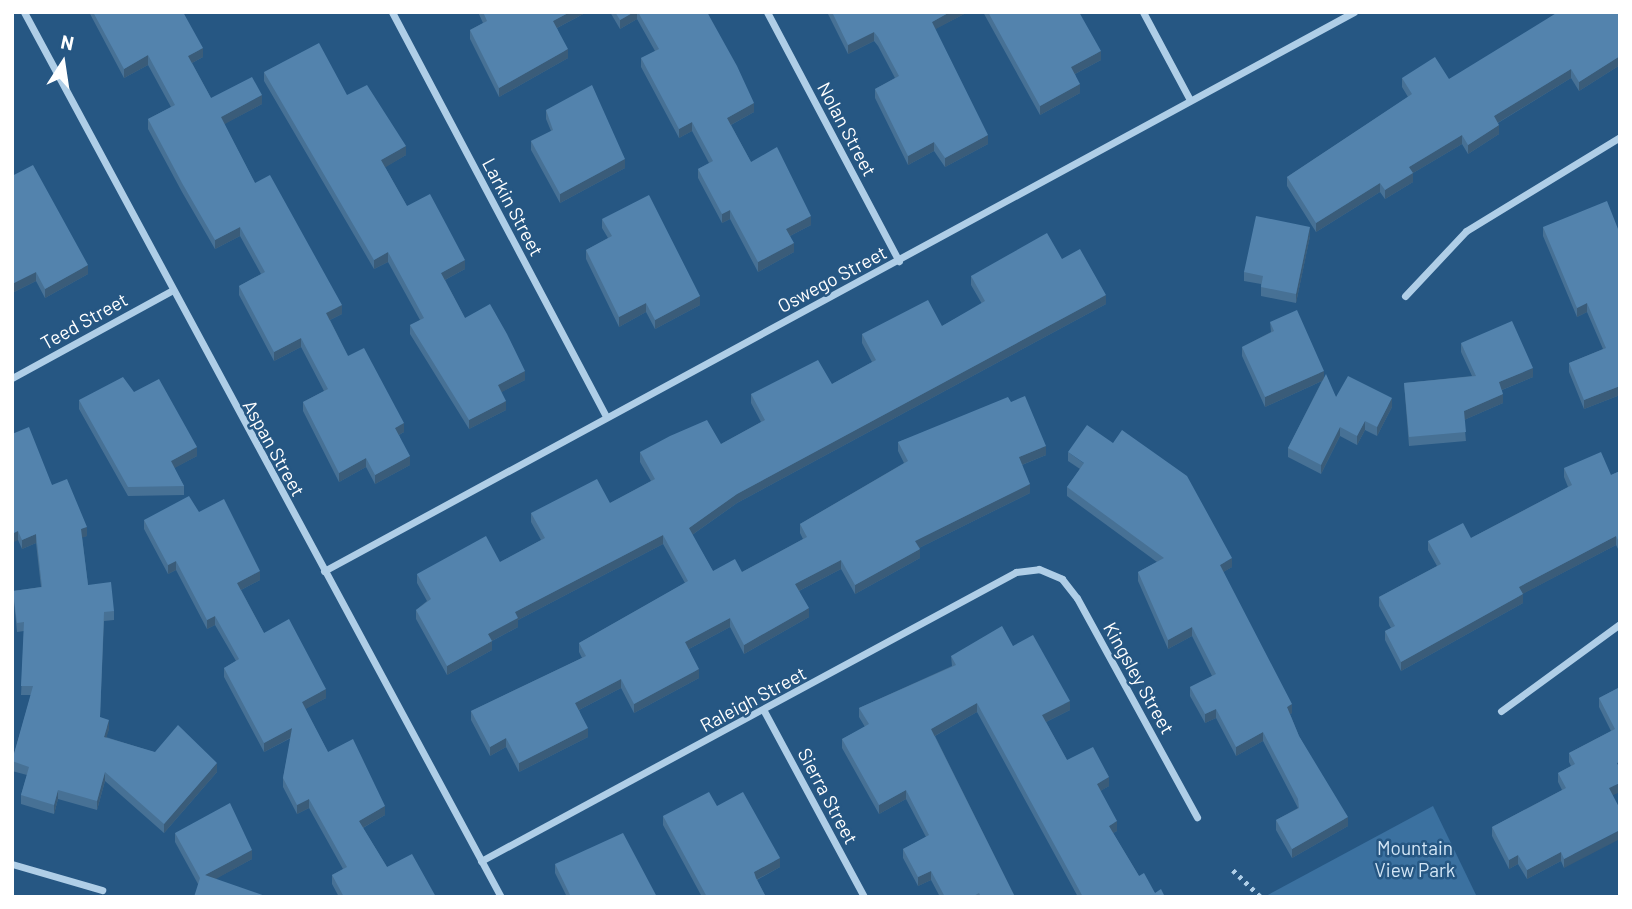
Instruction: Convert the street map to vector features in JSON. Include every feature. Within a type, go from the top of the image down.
[{"type":"street","name":"Aspan Street","points":[[24,12],[171,291],[501,897]]},
{"type":"street","name":"Larkin Street","points":[[392,12],[606,417]]},
{"type":"street","name":"Nolan Street","points":[[767,12],[899,261]]},
{"type":"street","points":[[1143,12],[1190,100]]},
{"type":"street","name":"Oswego Street","points":[[324,572],[1354,12]]},
{"type":"street","points":[[1405,296],[1466,231],[1620,137]]},
{"type":"street","name":"Teed Street","points":[[12,378],[171,291]]},
{"type":"street","name":"Raleigh Street","points":[[481,861],[764,711],[1016,572],[1039,569]]},
{"type":"street","name":"Kingsley Street","points":[[1039,569],[1062,579],[1077,598],[1197,817]]},
{"type":"street","points":[[1502,711],[1620,624]]},
{"type":"street","name":"Sierra Street","points":[[764,711],[864,897]]},
{"type":"street","points":[[12,864],[102,890]]},
{"type":"path","points":[[1233,870],[1261,897]]},
{"type":"green space","name":"Mountain View Park","points":[[1433,806],[1477,897],[1264,897]]},
{"type":"building","points":[[93,12],[183,12],[203,48],[188,56],[211,98],[252,77],[262,95],[221,117],[255,183],[270,175],[342,305],[326,313],[348,356],[364,348],[404,423],[395,428],[410,456],[375,475],[366,458],[339,473],[303,402],[328,389],[301,338],[274,352],[239,286],[265,272],[240,227],[215,240],[148,119],[175,105],[148,55],[124,69]]},
{"type":"building","points":[[483,12],[570,12],[553,21],[568,49],[499,88],[470,30],[487,21]]},
{"type":"building","points":[[615,12],[634,12],[620,20]]},
{"type":"building","points":[[638,12],[707,12],[754,103],[727,118],[751,162],[777,147],[811,216],[786,229],[794,243],[758,262],[730,210],[722,214],[698,169],[713,161],[692,122],[679,129],[641,58],[659,49]]},
{"type":"building","points":[[832,12],[950,12],[932,22],[988,135],[945,158],[934,142],[908,156],[875,89],[899,76],[874,32],[848,45]]},
{"type":"building","points":[[988,12],[1079,12],[1101,51],[1071,67],[1080,84],[1040,106]]},
{"type":"building","points":[[1558,12],[1620,12],[1620,56],[1579,82],[1571,69],[1494,116],[1499,125],[1468,145],[1462,135],[1409,167],[1413,173],[1385,190],[1380,183],[1316,223],[1287,177],[1412,94],[1402,78],[1435,57],[1449,79]]},
{"type":"building","points":[[319,43],[347,95],[367,85],[406,146],[381,160],[407,206],[430,194],[446,224],[465,260],[441,273],[465,318],[490,304],[525,371],[498,385],[506,401],[469,420],[410,325],[424,318],[388,252],[374,260],[264,72]]},
{"type":"building","points":[[592,85],[625,159],[560,194],[531,141],[553,130],[546,110]]},
{"type":"building","points":[[33,165],[88,265],[45,289],[36,272],[12,284],[12,176]]},
{"type":"building","points":[[649,195],[700,296],[655,320],[646,303],[619,317],[586,250],[612,236],[602,219]]},
{"type":"building","points":[[1607,201],[1620,234],[1620,386],[1584,400],[1569,363],[1606,348],[1587,303],[1577,308],[1543,227]]},
{"type":"building","points":[[1256,216],[1310,227],[1296,294],[1261,287],[1263,276],[1244,272]]},
{"type":"building","points":[[1047,233],[1062,259],[1080,249],[1106,295],[737,494],[689,528],[713,571],[735,559],[742,572],[807,537],[800,524],[908,461],[898,442],[1008,397],[1011,402],[1025,396],[1046,446],[1019,457],[1030,484],[915,541],[920,549],[855,585],[841,560],[795,584],[809,608],[744,645],[730,618],[685,642],[699,669],[634,704],[621,679],[575,703],[588,728],[519,763],[506,738],[490,747],[471,711],[586,656],[579,643],[688,581],[663,535],[515,612],[518,618],[488,634],[492,641],[447,666],[416,610],[431,599],[417,574],[486,536],[500,562],[545,538],[531,513],[597,479],[610,503],[655,479],[640,452],[707,420],[721,444],[765,420],[751,394],[818,360],[832,384],[876,360],[862,334],[928,300],[942,326],[985,301],[971,276]]},
{"type":"building","points":[[1297,310],[1324,371],[1265,397],[1242,347],[1274,331],[1270,322]]},
{"type":"building","points":[[1512,321],[1533,368],[1499,382],[1503,394],[1464,411],[1466,432],[1409,437],[1404,383],[1476,376],[1461,343]]},
{"type":"building","points":[[1326,374],[1336,397],[1348,376],[1392,398],[1377,427],[1365,421],[1357,436],[1340,427],[1321,465],[1288,448]]},
{"type":"building","points":[[123,377],[134,392],[159,379],[197,447],[171,461],[184,486],[128,487],[79,400]]},
{"type":"building","points":[[1087,425],[1113,443],[1122,430],[1187,476],[1232,558],[1220,565],[1292,704],[1287,707],[1299,736],[1348,817],[1292,849],[1276,820],[1299,808],[1298,799],[1263,732],[1236,747],[1216,709],[1205,714],[1190,687],[1216,674],[1192,627],[1168,640],[1138,572],[1164,558],[1067,487],[1084,463],[1068,452]]},
{"type":"building","points":[[29,427],[52,485],[67,479],[87,527],[81,529],[88,585],[111,582],[114,611],[104,612],[100,717],[109,720],[104,737],[155,752],[178,725],[217,763],[164,824],[105,772],[97,801],[58,790],[54,805],[21,795],[29,767],[12,761],[33,686],[21,686],[24,622],[17,623],[13,591],[42,587],[36,534],[22,540],[18,531],[12,534],[12,434]]},
{"type":"building","points":[[1601,452],[1611,475],[1620,471],[1620,542],[1616,536],[1519,587],[1523,594],[1401,662],[1385,631],[1395,626],[1379,597],[1441,564],[1428,541],[1463,523],[1471,538],[1572,485],[1564,468]]},
{"type":"building","points":[[189,496],[199,512],[224,499],[260,571],[237,583],[264,633],[289,619],[326,689],[302,702],[328,752],[353,739],[385,806],[359,821],[387,867],[412,854],[436,897],[344,897],[332,875],[347,867],[309,799],[297,805],[283,778],[292,728],[264,743],[224,668],[239,659],[215,616],[207,620],[176,561],[168,565],[144,520]]},
{"type":"building","points":[[1002,626],[1013,646],[1033,635],[1070,701],[1042,715],[1067,760],[1093,747],[1109,777],[1097,784],[1117,821],[1109,826],[1139,876],[1144,873],[1155,893],[1161,889],[1165,897],[1083,897],[977,703],[931,729],[1015,897],[981,897],[979,893],[972,897],[945,897],[931,871],[918,877],[903,849],[929,835],[906,790],[879,805],[842,739],[869,724],[859,708],[956,665],[951,656]]},
{"type":"building","points":[[1620,687],[1620,762],[1617,763],[1620,783],[1609,788],[1620,809],[1620,830],[1564,859],[1561,852],[1527,870],[1518,855],[1509,860],[1492,827],[1566,788],[1558,773],[1575,764],[1569,753],[1615,729],[1599,698]]},
{"type":"building","points":[[709,792],[717,806],[743,792],[780,858],[754,872],[766,897],[707,897],[663,816]]},
{"type":"building","points":[[230,803],[252,850],[205,875],[268,897],[194,897],[200,878],[175,833]]},
{"type":"building","points":[[623,833],[657,897],[571,897],[555,864]]}]
